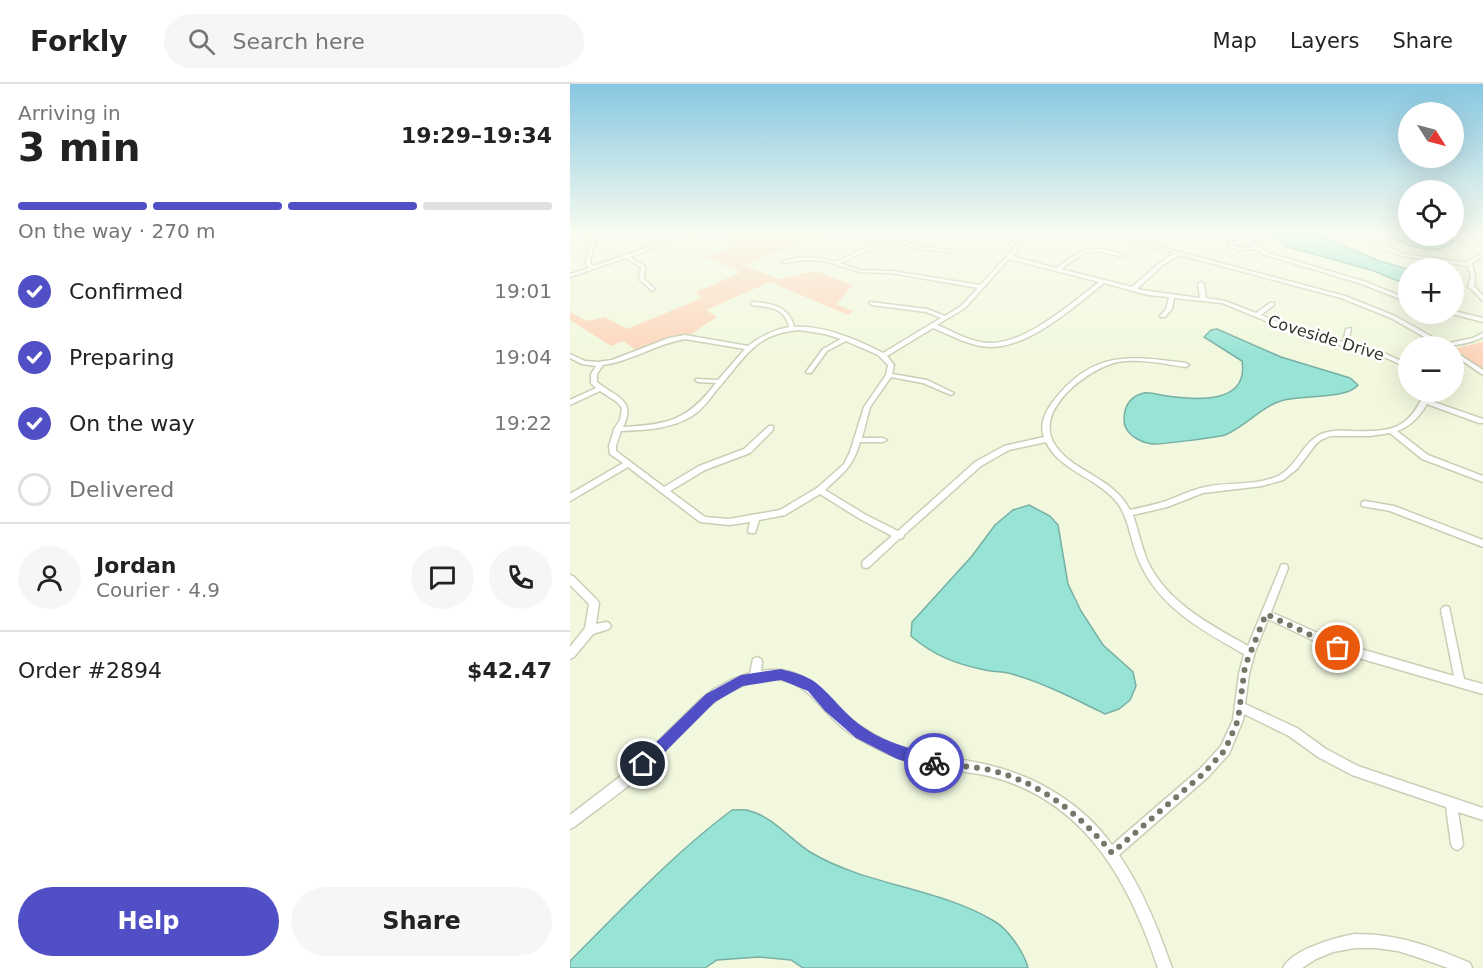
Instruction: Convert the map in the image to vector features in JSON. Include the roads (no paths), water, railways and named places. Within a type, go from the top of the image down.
[{"type":"street","points":[[642,274],[641,279],[652,288]]},
{"type":"street","points":[[903,274],[981,287]]},
{"type":"street","points":[[883,356],[963,307],[992,274]]},
{"type":"street","name":"Coveside Drive","points":[[1078,274],[1172,297],[1229,304],[1300,333],[1384,355],[1398,361]]},
{"type":"street","points":[[1132,289],[1149,274]]},
{"type":"street","points":[[1256,274],[1359,303],[1393,317],[1426,336]]},
{"type":"street","points":[[1334,274],[1364,283],[1398,298]]},
{"type":"street","points":[[1472,274],[1471,286],[1483,299]]},
{"type":"street","points":[[934,326],[973,341],[999,347],[1020,339],[1052,321],[1104,281]]},
{"type":"street","points":[[1201,284],[1203,299]]},
{"type":"street","points":[[1162,316],[1169,309],[1172,297]]},
{"type":"street","points":[[872,303],[927,311],[946,318]]},
{"type":"street","points":[[753,304],[765,304],[788,314],[791,318],[792,329]]},
{"type":"street","points":[[1256,315],[1272,304]]},
{"type":"street","points":[[1464,315],[1483,320]]},
{"type":"street","points":[[1464,341],[1475,339],[1483,333],[1483,327]]},
{"type":"street","points":[[601,363],[593,377],[594,383],[624,406],[625,417],[617,429],[612,439],[611,448],[616,455],[704,520],[718,522],[754,519],[789,510],[819,490],[847,466],[858,440],[867,407],[889,375],[891,365],[883,356],[821,329],[792,329],[766,337],[749,348],[696,410],[678,421],[656,427],[617,429]]},
{"type":"street","points":[[1345,345],[1349,329]]},
{"type":"street","points":[[570,356],[584,363],[601,363],[629,357],[663,342],[679,338],[701,338],[722,345],[749,348]]},
{"type":"street","points":[[809,372],[825,350],[845,339]]},
{"type":"street","points":[[1186,365],[1131,359],[1114,361],[1087,373],[1050,409],[1046,421],[1047,439],[1067,461],[1113,492],[1129,513],[1143,562],[1149,574],[1167,597],[1202,624],[1250,652]]},
{"type":"street","points":[[1464,360],[1483,373]]},
{"type":"street","points":[[889,375],[925,381],[951,393]]},
{"type":"street","points":[[698,380],[721,382]]},
{"type":"street","points":[[570,403],[600,388]]},
{"type":"street","points":[[1129,513],[1161,506],[1206,489],[1257,485],[1278,479],[1299,464],[1311,445],[1320,436],[1332,433],[1371,434],[1392,431],[1410,423],[1420,411],[1424,402]]},
{"type":"street","points":[[1427,402],[1481,421]]},
{"type":"street","points":[[663,491],[696,471],[747,451],[771,428]]},
{"type":"street","points":[[1392,431],[1425,457],[1483,479]]},
{"type":"street","points":[[866,564],[987,458],[1008,448],[1047,439]]},
{"type":"street","points":[[858,440],[883,440]]},
{"type":"street","points":[[570,498],[628,464]]},
{"type":"street","points":[[1278,479],[1285,485]]},
{"type":"street","points":[[819,490],[862,518],[900,536]]},
{"type":"street","points":[[1365,504],[1391,508],[1483,544]]},
{"type":"street","points":[[752,531],[754,519]]},
{"type":"street","points":[[1112,853],[1215,763],[1234,734],[1250,652],[1284,568]]},
{"type":"street","points":[[570,579],[594,603],[590,630],[570,654]]},
{"type":"street","points":[[1446,610],[1460,682]]},
{"type":"street","points":[[1266,614],[1338,648],[1483,689]]},
{"type":"street","points":[[590,630],[606,626]]},
{"type":"street","points":[[755,677],[757,662]]},
{"type":"street","points":[[570,823],[634,773],[711,698],[741,681],[781,674],[812,687],[854,728],[897,752],[944,765],[988,770],[1027,783],[1070,809],[1112,853],[1138,895],[1165,968]]},
{"type":"street","points":[[1241,707],[1293,732],[1322,753],[1356,771],[1483,814]]},
{"type":"street","points":[[1451,803],[1457,844]]},
{"type":"street","points":[[1290,968],[1311,953],[1328,946],[1366,940],[1410,946],[1466,968]]},
{"type":"water","points":[[1381,274],[1398,274],[1398,281]]},
{"type":"water","points":[[1217,329],[1281,357],[1350,378],[1358,385],[1345,393],[1292,398],[1276,403],[1225,435],[1157,444],[1134,437],[1124,424],[1124,417],[1127,405],[1137,395],[1149,393],[1205,398],[1229,392],[1237,386],[1242,375],[1242,361],[1204,337],[1211,330]]},
{"type":"water","points":[[1029,505],[1050,516],[1058,525],[1068,584],[1081,611],[1103,645],[1133,672],[1136,686],[1130,700],[1119,709],[1105,714],[1024,678],[954,662],[936,654],[911,636],[912,622],[972,556],[995,525],[1013,510]]},
{"type":"water","points":[[732,810],[748,810],[766,818],[810,852],[832,863],[878,880],[949,901],[994,921],[1005,929],[1015,942],[1028,968],[803,968],[791,960],[759,957],[717,960],[705,968],[570,968],[570,961],[648,882]]}]
